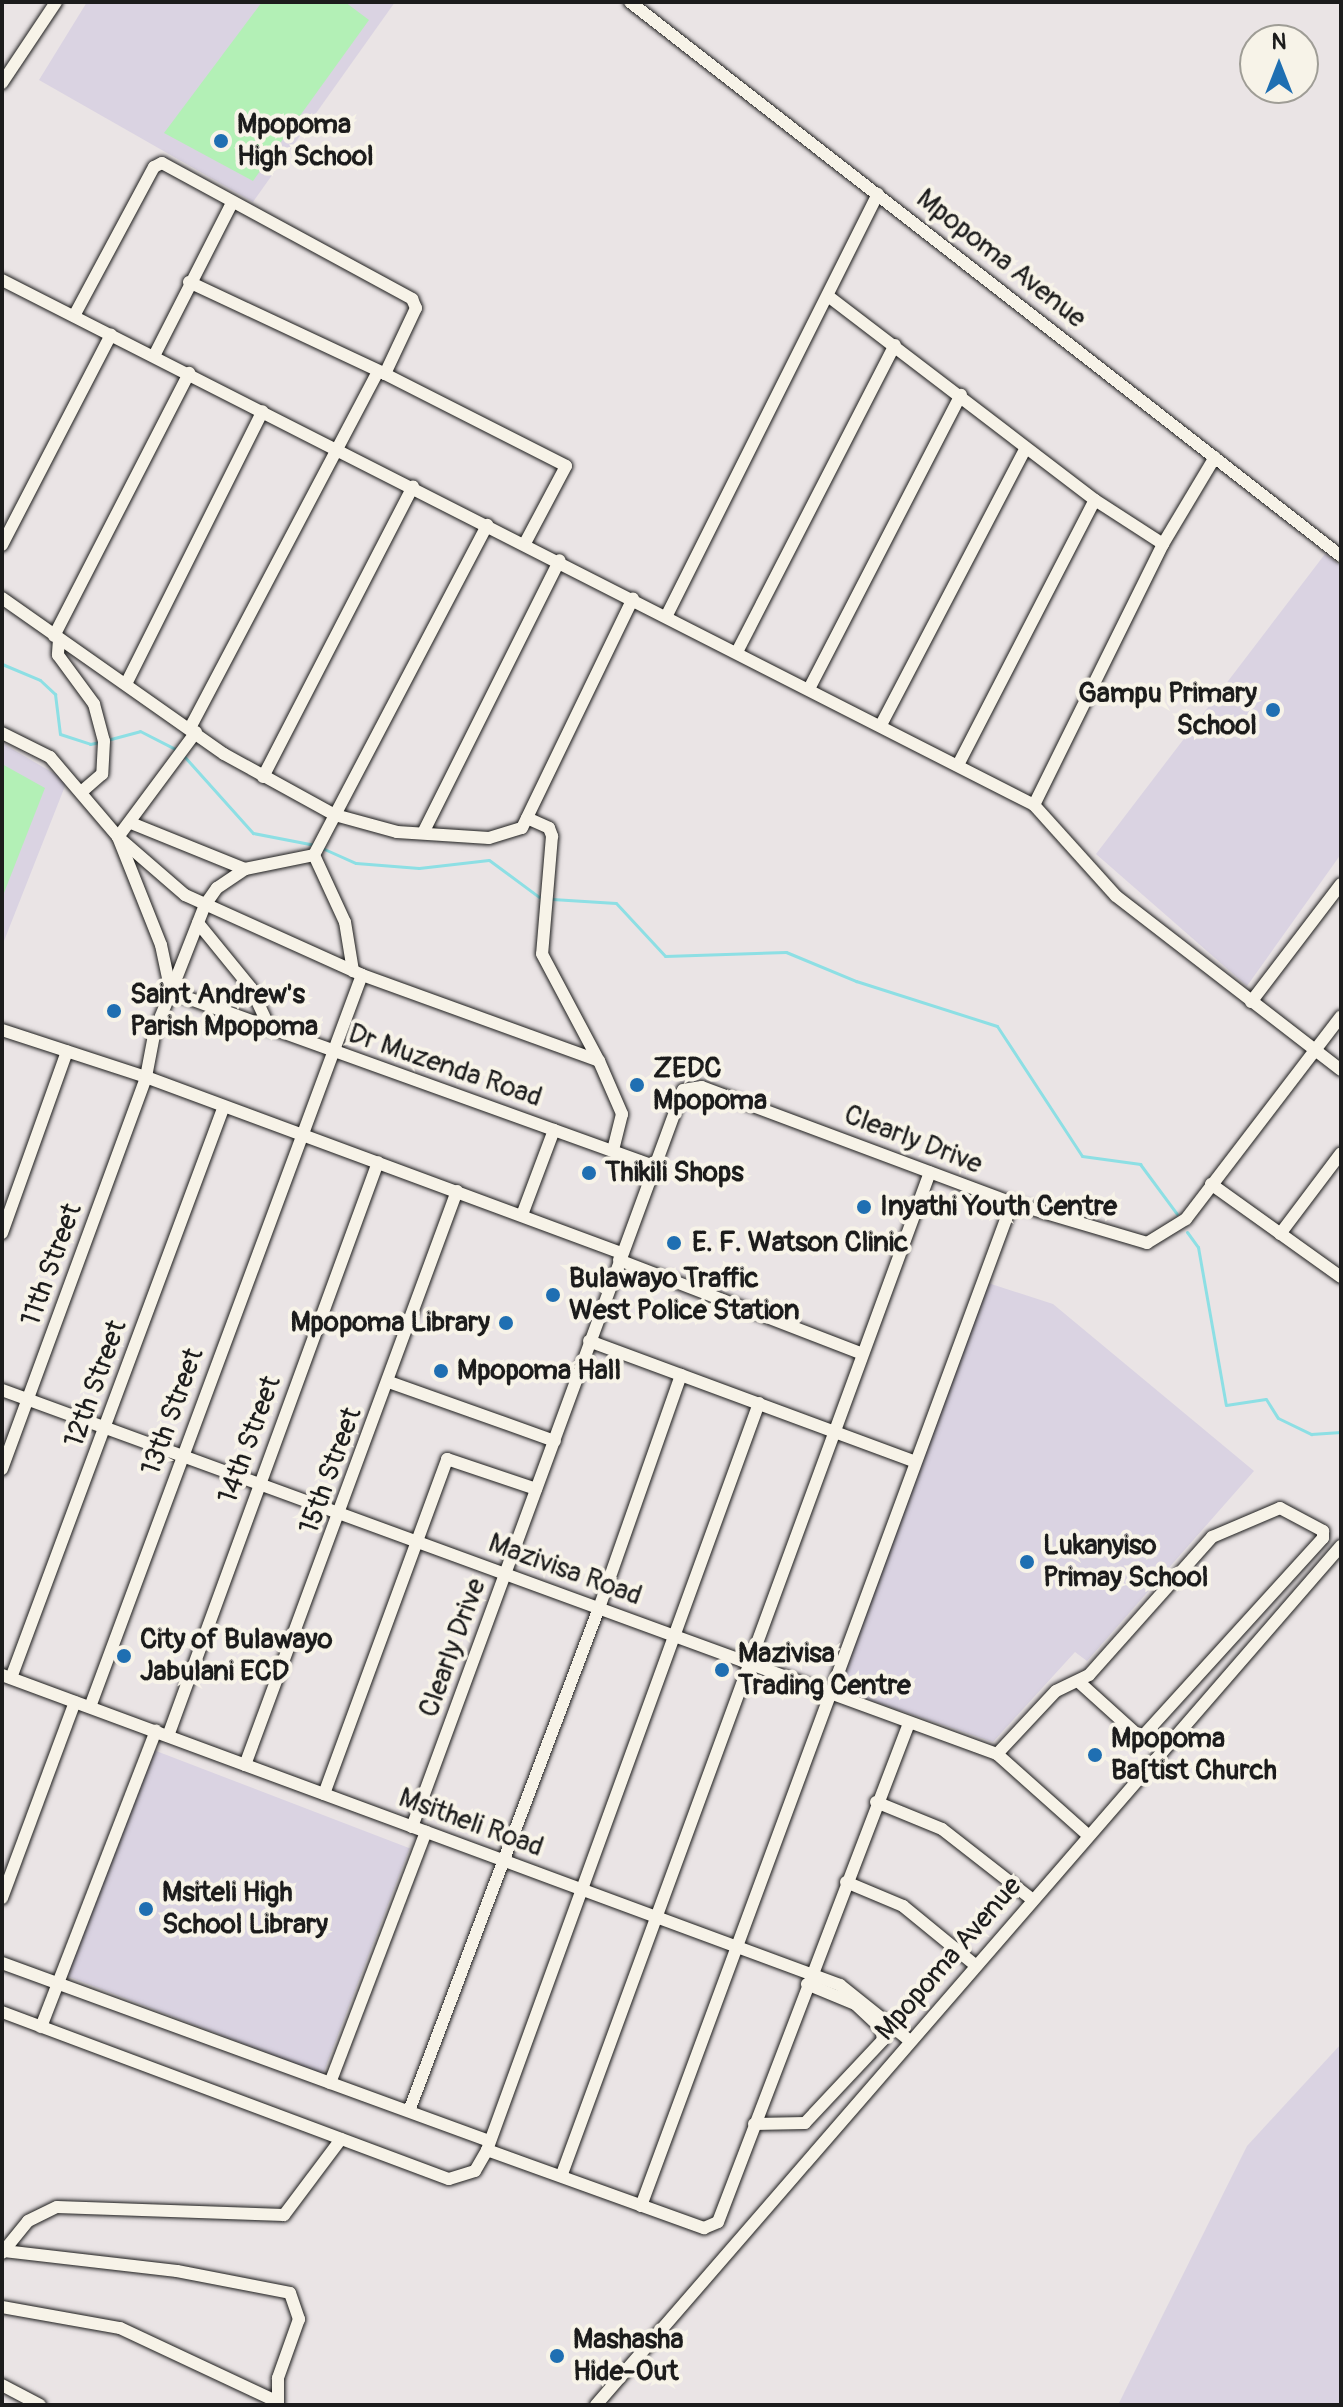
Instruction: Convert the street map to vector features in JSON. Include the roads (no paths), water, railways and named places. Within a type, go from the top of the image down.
[{"type":"street","name":"Mpopoma Avenue","points":[[630,2],[1341,556]]},
{"type":"street","points":[[2,83],[53,3]]},
{"type":"street","points":[[74,316],[156,165],[162,163],[412,299],[416,308],[338,449],[193,730],[131,823],[118,837]]},
{"type":"street","points":[[667,615],[828,296],[853,237],[878,194]]},
{"type":"street","points":[[154,356],[189,282],[232,203]]},
{"type":"street","points":[[2,280],[882,723],[1034,805],[1116,896],[1341,1070]]},
{"type":"street","points":[[189,282],[563,462],[566,471],[525,543]]},
{"type":"street","points":[[828,296],[1095,500],[1163,544]]},
{"type":"street","points":[[2,545],[111,335]]},
{"type":"street","points":[[738,650],[895,345]]},
{"type":"street","points":[[81,792],[102,774],[104,741],[94,704],[58,655],[57,638],[189,373]]},
{"type":"street","points":[[810,687],[961,395]]},
{"type":"street","points":[[126,684],[263,411]]},
{"type":"street","points":[[882,723],[1026,448]]},
{"type":"street","points":[[1034,805],[1163,544],[1215,457]]},
{"type":"street","points":[[263,777],[413,486]]},
{"type":"street","points":[[959,763],[1095,500]]},
{"type":"street","points":[[314,855],[487,525]]},
{"type":"street","points":[[423,833],[560,560]]},
{"type":"street","points":[[2,598],[263,777],[335,815],[375,828],[489,838],[522,828],[633,598]]},
{"type":"street","points":[[2,733],[50,757],[118,837],[185,895],[358,973],[599,1061]]},
{"type":"street","points":[[527,818],[549,828],[552,836],[542,954],[599,1061],[622,1114],[613,1151]]},
{"type":"street","points":[[131,823],[245,869]]},
{"type":"street","points":[[118,837],[161,945],[171,992]]},
{"type":"street","points":[[146,1077],[155,1030],[205,905],[217,888],[245,869],[314,855]]},
{"type":"street","points":[[314,855],[345,922],[358,973]]},
{"type":"street","points":[[1251,1002],[1341,884]]},
{"type":"street","points":[[198,923],[251,988],[270,1029]]},
{"type":"street","name":"13th Street","points":[[90,1707],[334,1052],[358,973]]},
{"type":"street","name":"Dr Muzenda Road","points":[[171,992],[651,1165]]},
{"type":"street","name":"Clearly Drive","points":[[412,1827],[555,1441],[651,1165],[679,1096],[693,1085],[1012,1203],[1147,1243],[1175,1231],[1341,1016]]},
{"type":"street","points":[[2,1030],[146,1077],[522,1215],[862,1354]]},
{"type":"street","points":[[2,1233],[67,1051]]},
{"type":"street","name":"11th Street","points":[[2,1469],[146,1077]]},
{"type":"street","name":"12th Street","points":[[6,1676],[105,1428],[224,1106]]},
{"type":"street","points":[[522,1215],[554,1130]]},
{"type":"street","points":[[1280,1234],[1341,1153]]},
{"type":"street","name":"14th Street","points":[[41,2027],[162,1734],[259,1485],[378,1162]]},
{"type":"street","points":[[562,2174],[659,1918],[930,1172]]},
{"type":"street","points":[[1211,1184],[1341,1277]]},
{"type":"street","name":"15th Street","points":[[245,1765],[341,1513],[457,1191]]},
{"type":"street","points":[[641,2206],[913,1461],[1012,1203]]},
{"type":"street","points":[[589,1341],[837,1430],[913,1461]]},
{"type":"street","points":[[409,2111],[599,1608],[681,1375]]},
{"type":"street","points":[[389,1382],[555,1441]]},
{"type":"street","name":"Mazivisa Road","points":[[2,1390],[997,1754],[1088,1835]]},
{"type":"street","points":[[2,2012],[449,2179],[475,2171],[488,2146],[580,1889],[677,1636],[759,1403]]},
{"type":"street","points":[[324,1794],[447,1459],[536,1489]]},
{"type":"street","points":[[997,1754],[1056,1691],[1079,1682],[1212,1537],[1280,1508],[1323,1531],[1323,1538],[1141,1738],[1079,1682]]},
{"type":"street","name":"Mpopoma Avenue","points":[[596,2405],[909,2040],[1341,1546]]},
{"type":"street","name":"Msitheli Road","points":[[6,1676],[736,1947],[810,1979],[854,1992],[909,2040]]},
{"type":"street","points":[[2,1898],[75,1702]]},
{"type":"street","points":[[2,1963],[409,2111],[488,2146],[704,2228],[718,2222],[876,1802],[909,1723]]},
{"type":"street","points":[[876,1802],[942,1829],[1033,1900]]},
{"type":"street","points":[[330,2083],[426,1832]]},
{"type":"street","points":[[846,1882],[903,1906],[975,1965]]},
{"type":"street","points":[[754,2124],[805,2123],[883,2040],[881,2028],[855,2004],[810,1979]]},
{"type":"street","points":[[3,2252],[28,2221],[57,2207],[284,2215],[341,2139]]},
{"type":"street","points":[[2,2307],[120,2328],[277,2403],[278,2378],[299,2319],[290,2293],[177,2271],[3,2252]]},
{"type":"street","points":[[2,2385],[40,2405]]},
{"type":"waterway","points":[[2,664],[40,680],[55,694],[60,734],[90,744],[100,742]]},
{"type":"waterway","points":[[107,740],[140,731],[177,750]]},
{"type":"waterway","points":[[183,755],[253,833],[315,845]]},
{"type":"waterway","points":[[322,848],[356,863],[419,868],[489,860],[539,897]]},
{"type":"waterway","points":[[552,899],[616,903],[665,956],[786,952],[856,981],[997,1026],[1082,1156],[1140,1164],[1177,1214]]},
{"type":"waterway","points":[[1187,1232],[1198,1247],[1226,1405],[1266,1399],[1278,1418],[1311,1434],[1341,1432]]},
{"type":"place","name":"Mpopoma High School","points":[[221,141]]},
{"type":"place","name":"Gampu Primary School","points":[[1273,710]]},
{"type":"place","name":"Saint Andrew's Parish Mpopoma","points":[[114,1011]]},
{"type":"place","name":"ZEDC Mpopoma","points":[[637,1085]]},
{"type":"place","name":"Thikili Shops","points":[[589,1173]]},
{"type":"place","name":"Inyathi Youth Centre","points":[[864,1207]]},
{"type":"place","name":"E. F. Watson Clinic","points":[[674,1243]]},
{"type":"place","name":"Bulawayo Traffic West Police Station","points":[[553,1295]]},
{"type":"place","name":"Mpopoma Library","points":[[506,1323]]},
{"type":"place","name":"Mpopoma Hall","points":[[441,1371]]},
{"type":"place","name":"Lukanyiso Primay School","points":[[1027,1562]]},
{"type":"place","name":"City of Bulawayo Jabulani ECD","points":[[124,1656]]},
{"type":"place","name":"Mazivisa Trading Centre","points":[[722,1670]]},
{"type":"place","name":"Mpopoma Ba[tist Church","points":[[1095,1755]]},
{"type":"place","name":"Msiteli High School Library","points":[[146,1909]]},
{"type":"place","name":"Mashasha Hide-Out","points":[[557,2356]]}]
